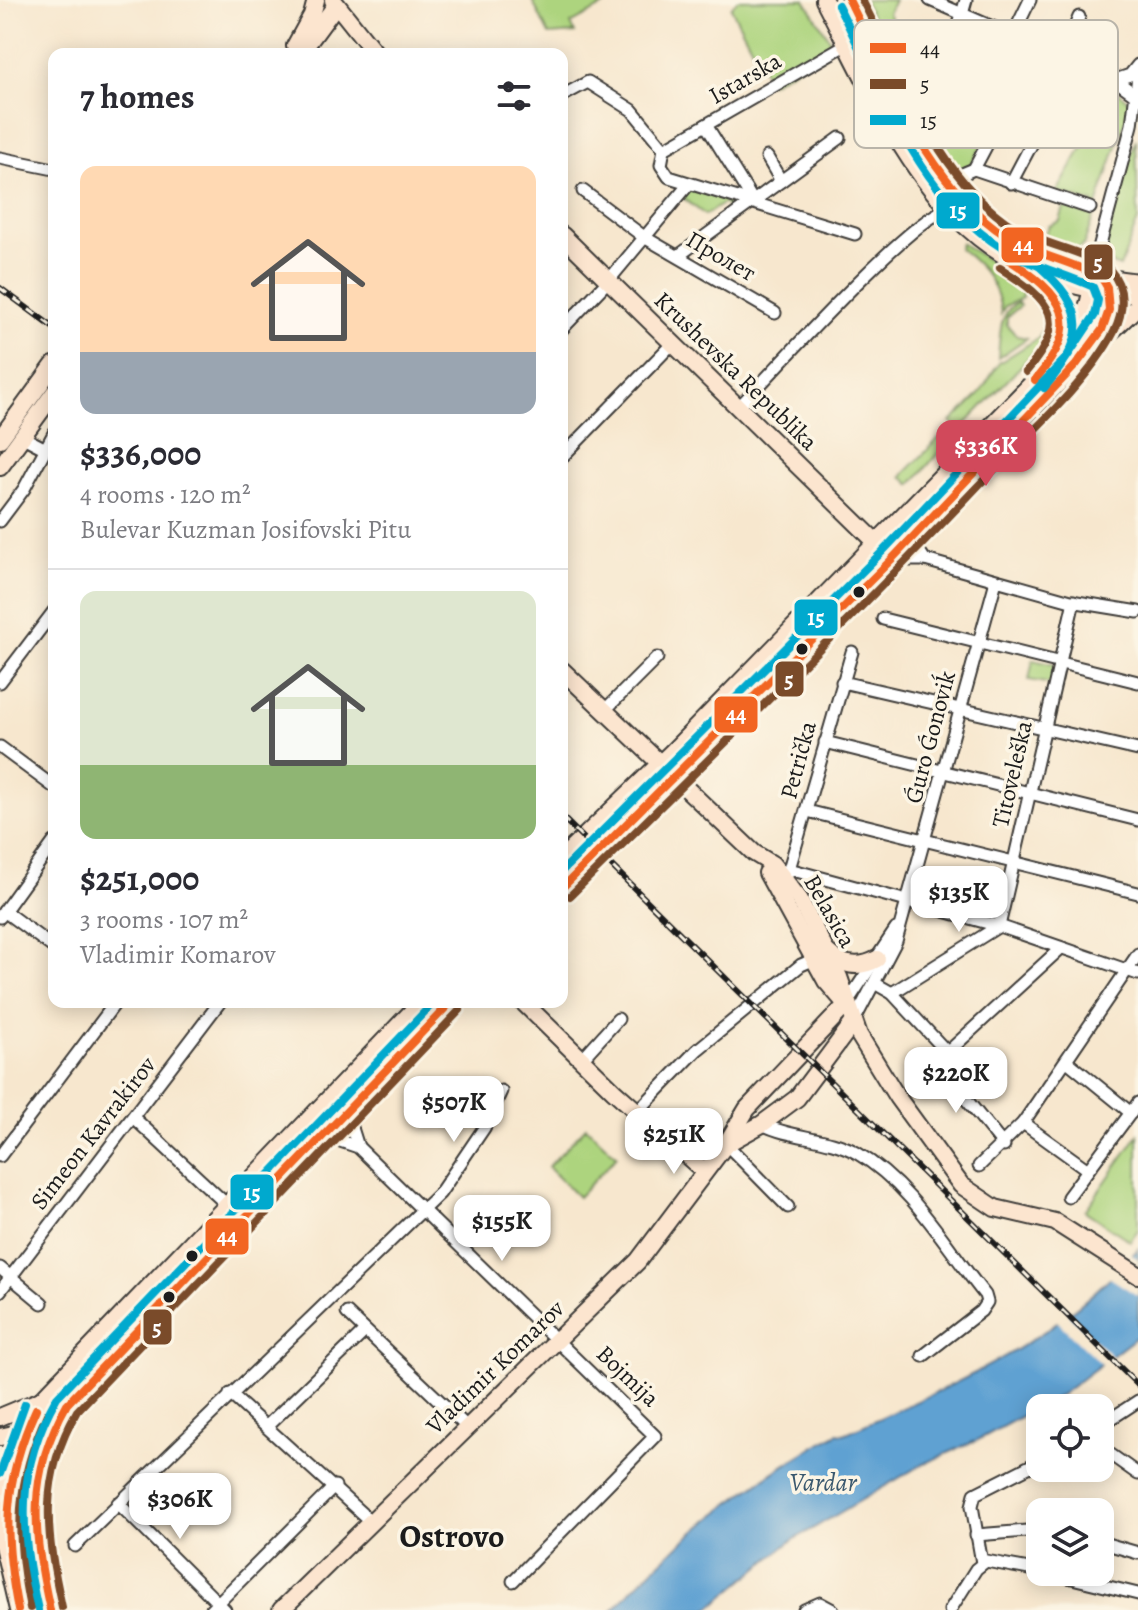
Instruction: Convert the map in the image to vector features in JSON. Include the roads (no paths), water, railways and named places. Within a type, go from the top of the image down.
[{"type":"street","points":[[303,48],[311,30],[316,0]]},
{"type":"street","points":[[824,0],[854,57]]},
{"type":"street","points":[[849,0],[860,20]]},
{"type":"street","points":[[930,0],[974,20]]},
{"type":"street","points":[[961,20],[966,0]]},
{"type":"street","points":[[1020,20],[1030,0]]},
{"type":"street","points":[[295,48],[334,3],[371,48]]},
{"type":"street","points":[[311,30],[349,23]]},
{"type":"street","name":"Istarska","points":[[664,149],[847,44]]},
{"type":"street","points":[[1118,79],[1130,75],[1138,65]]},
{"type":"street","points":[[568,852],[660,763],[1043,372],[1078,328],[1100,283],[1137,96],[1138,76]]},
{"type":"street","points":[[568,93],[588,82],[643,120],[664,149],[661,157],[664,172],[689,184],[855,234]]},
{"type":"street","points":[[1118,82],[1137,96]]},
{"type":"street","points":[[706,125],[753,201]]},
{"type":"street","points":[[678,256],[840,138]]},
{"type":"street","points":[[903,148],[947,210],[975,238],[1053,291],[1066,314],[1062,339],[1043,372]]},
{"type":"street","points":[[930,148],[948,180],[977,212],[1020,245],[1100,283],[1132,281]]},
{"type":"street","points":[[948,180],[974,169],[986,148]]},
{"type":"street","points":[[1011,183],[1030,148]]},
{"type":"street","points":[[767,157],[781,181]]},
{"type":"street","points":[[0,158],[48,168]]},
{"type":"street","points":[[974,169],[1090,208]]},
{"type":"street","name":"Пролет","points":[[568,323],[609,280],[689,184]]},
{"type":"street","name":"Пролет","points":[[583,191],[644,237],[775,313]]},
{"type":"street","points":[[739,407],[895,247],[936,212],[947,210]]},
{"type":"street","name":"Krushevska Republika","points":[[568,241],[876,542]]},
{"type":"street","points":[[1019,265],[1138,295]]},
{"type":"street","points":[[1076,365],[1103,326],[1100,283]]},
{"type":"street","points":[[568,882],[891,560],[1076,365],[1138,306]]},
{"type":"street","points":[[568,451],[673,343]]},
{"type":"street","points":[[0,439],[48,373]]},
{"type":"street","points":[[0,467],[48,401]]},
{"type":"street","points":[[27,431],[48,434]]},
{"type":"street","points":[[27,431],[44,448]]},
{"type":"street","points":[[0,521],[24,489],[48,442]]},
{"type":"street","points":[[917,531],[917,548],[925,560]]},
{"type":"street","points":[[891,560],[925,560],[1074,601],[1138,612]]},
{"type":"street","name":"Ǵuro Ǵonoviḱ","points":[[901,922],[996,581]]},
{"type":"street","name":"Titoveleška","points":[[999,926],[1074,601]]},
{"type":"street","points":[[0,682],[48,619]]},
{"type":"street","points":[[883,619],[1138,682]]},
{"type":"street","name":"Petrička","points":[[787,875],[852,652]]},
{"type":"street","points":[[604,711],[657,658]]},
{"type":"street","name":"Belasica","points":[[568,676],[754,853],[787,875],[821,955]]},
{"type":"street","points":[[842,682],[1138,750]]},
{"type":"street","points":[[825,742],[1138,820]]},
{"type":"street","points":[[0,747],[48,783]]},
{"type":"street","points":[[807,811],[1138,893]]},
{"type":"street","points":[[48,850],[2,914],[48,944]]},
{"type":"street","name":"Belasica","points":[[754,853],[841,982],[853,1023],[897,1097],[961,1185],[998,1209],[1055,1222],[1138,1275]]},
{"type":"street","points":[[787,875],[999,926],[1138,974]]},
{"type":"street","points":[[846,1005],[901,922]]},
{"type":"street","points":[[853,1023],[876,984],[901,922]]},
{"type":"street","points":[[892,993],[999,926]]},
{"type":"street","points":[[913,1084],[1061,948]]},
{"type":"street","points":[[979,1166],[1004,1146],[1023,1123],[1138,954]]},
{"type":"street","points":[[637,1112],[697,1050],[801,965],[821,955],[852,965],[877,959]]},
{"type":"street","points":[[876,984],[892,993],[947,1052]]},
{"type":"street","name":"Vladimir Komarov","points":[[281,1610],[638,1261],[726,1144],[747,1109],[846,1005]]},
{"type":"street","points":[[0,1156],[111,1008]]},
{"type":"street","name":"Simeon Kavrakirov","points":[[0,1291],[135,1119],[216,1008]]},
{"type":"street","points":[[18,1610],[2,1537],[3,1467],[42,1399],[415,1008]]},
{"type":"street","points":[[0,1437],[21,1434],[44,1423],[67,1404],[445,1008]]},
{"type":"street","points":[[529,1008],[581,1060],[704,1171]]},
{"type":"street","points":[[581,1060],[618,1019]]},
{"type":"street","name":"Vladimir Komarov","points":[[726,1144],[762,1124],[797,1098],[853,1023]]},
{"type":"street","points":[[1067,1061],[1134,1108],[1068,1197]]},
{"type":"street","points":[[936,1062],[1004,1146]]},
{"type":"street","points":[[75,1546],[423,1209],[459,1168],[484,1128],[501,1091]]},
{"type":"street","points":[[352,1105],[352,1128],[358,1147]]},
{"type":"street","points":[[135,1119],[226,1204]]},
{"type":"street","points":[[1023,1123],[1088,1170]]},
{"type":"street","points":[[762,1124],[823,1139],[855,1152],[882,1170],[901,1188],[985,1295],[987,1302],[981,1311],[923,1356]]},
{"type":"street","points":[[316,1143],[337,1140],[358,1147]]},
{"type":"street","points":[[726,1144],[788,1207]]},
{"type":"street","name":"Bojmija","points":[[358,1147],[655,1436],[513,1581]]},
{"type":"street","points":[[0,1268],[42,1303]]},
{"type":"street","points":[[347,1313],[467,1427]]},
{"type":"street","points":[[268,1425],[365,1331]]},
{"type":"street","points":[[230,1394],[268,1425],[370,1521]]},
{"type":"street","points":[[0,1417],[42,1399]]},
{"type":"street","points":[[1114,1417],[1138,1401]]},
{"type":"street","points":[[41,1573],[35,1507],[41,1455],[67,1404]]},
{"type":"street","points":[[1114,1457],[1138,1474]]},
{"type":"street","points":[[3,1467],[41,1573],[50,1610]]},
{"type":"street","points":[[982,1563],[972,1506],[975,1494],[1026,1468]]},
{"type":"street","points":[[118,1503],[218,1608],[335,1486]]},
{"type":"street","points":[[976,1535],[1026,1531]]},
{"type":"street","points":[[1114,1546],[1138,1553]]},
{"type":"street","points":[[950,1610],[982,1563],[990,1561],[1026,1568]]},
{"type":"street","points":[[1105,1586],[1138,1594]]},
{"type":"street","points":[[804,1610],[820,1603],[833,1610]]},
{"type":"water","name":"Vardar","points":[[1138,1249],[1138,1336],[1062,1394],[1026,1394],[1026,1414],[978,1440],[923,1464],[790,1542],[707,1610],[613,1610],[691,1535],[776,1470],[838,1433],[844,1434],[926,1397],[1002,1358],[1072,1311]]},
{"type":"railway","points":[[0,288],[48,324]]},
{"type":"railway","points":[[568,823],[1138,1385]]},
{"type":"district","name":"Ostrovo","points":[[452,1536]]}]
